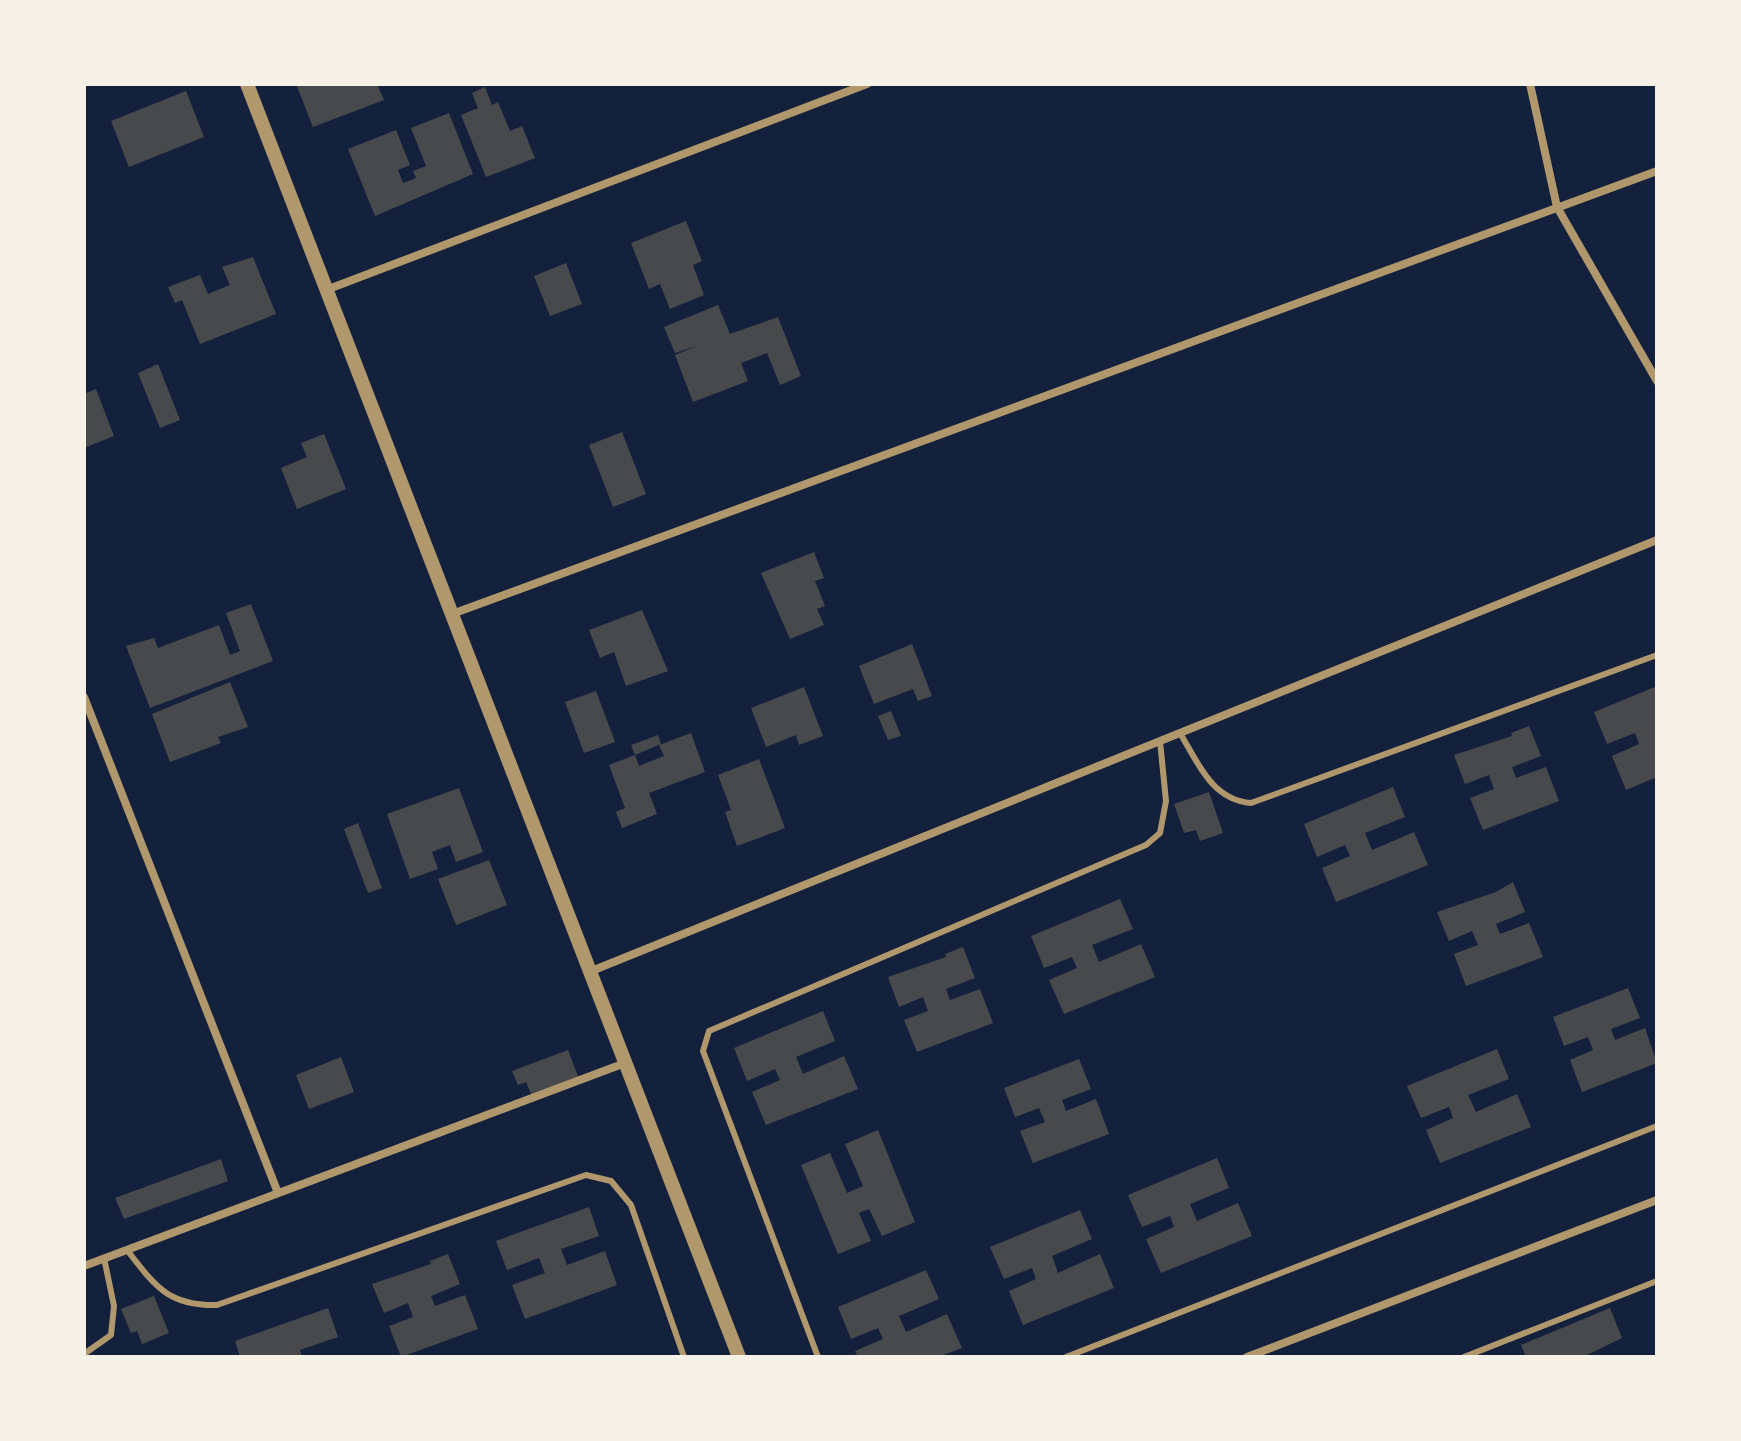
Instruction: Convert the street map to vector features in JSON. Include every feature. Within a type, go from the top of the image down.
[{"type":"street","points":[[247,84],[739,1357]]},
{"type":"street","points":[[326,290],[867,84]]},
{"type":"street","points":[[1530,84],[1557,207],[1657,381]]},
{"type":"street","points":[[452,614],[1657,171]]},
{"type":"street","points":[[589,972],[1657,540]]},
{"type":"street","points":[[84,697],[278,1193]]},
{"type":"street","points":[[84,1266],[625,1063]]},
{"type":"street","points":[[1247,1357],[1657,1200]]},
{"type":"lane","points":[[1180,733],[1212,786],[1232,801],[1251,803],[1657,655]]},
{"type":"lane","points":[[818,1357],[703,1051],[709,1031],[1146,845],[1160,833],[1166,801],[1160,741]]},
{"type":"lane","points":[[1066,1357],[1657,1126]]},
{"type":"lane","points":[[127,1250],[158,1289],[189,1305],[217,1305],[586,1175],[611,1181],[631,1205],[684,1357]]},
{"type":"lane","points":[[84,1354],[111,1335],[114,1306],[104,1258]]},
{"type":"lane","points":[[1464,1357],[1657,1281]]},
{"type":"building","points":[[296,84],[377,84],[384,100],[313,127]]},
{"type":"building","points":[[485,87],[492,105],[498,102],[510,131],[522,126],[535,158],[486,177],[461,115],[478,108],[472,93]]},
{"type":"building","points":[[186,91],[204,137],[129,167],[111,121]]},
{"type":"building","points":[[449,113],[473,174],[375,216],[348,149],[396,130],[410,165],[398,170],[403,183],[416,178],[413,171],[426,166],[411,128]]},
{"type":"building","points":[[686,221],[702,261],[693,265],[704,295],[670,309],[660,284],[649,289],[631,243]]},
{"type":"building","points":[[253,257],[276,314],[200,344],[182,300],[175,303],[168,287],[200,275],[208,294],[230,285],[222,267]]},
{"type":"building","points":[[566,263],[582,304],[550,316],[534,276]]},
{"type":"building","points":[[718,305],[730,334],[778,317],[801,376],[780,385],[767,353],[741,363],[748,381],[693,402],[675,355],[697,346],[675,353],[664,327]]},
{"type":"building","points":[[158,364],[180,420],[160,428],[138,373]]},
{"type":"building","points":[[96,389],[114,436],[84,448],[84,394]]},
{"type":"building","points":[[622,432],[646,494],[613,507],[589,445]]},
{"type":"building","points":[[324,434],[346,489],[297,509],[281,468],[307,457],[301,443]]},
{"type":"building","points":[[814,552],[824,578],[815,581],[825,606],[817,609],[824,625],[790,639],[761,573]]},
{"type":"building","points":[[251,604],[273,661],[150,708],[126,646],[154,638],[158,648],[219,625],[230,655],[240,651],[226,613]]},
{"type":"building","points":[[642,610],[668,671],[626,686],[614,652],[600,658],[589,630]]},
{"type":"building","points":[[912,644],[932,696],[918,701],[913,689],[874,704],[859,666]]},
{"type":"building","points":[[230,682],[248,727],[218,737],[221,743],[170,762],[152,714]]},
{"type":"building","points":[[1657,686],[1657,777],[1626,790],[1612,756],[1639,744],[1635,733],[1607,744],[1594,712]]},
{"type":"building","points":[[804,687],[823,736],[799,745],[796,735],[766,747],[751,708]]},
{"type":"building","points":[[596,691],[615,742],[584,753],[565,702]]},
{"type":"building","points":[[891,711],[901,736],[888,740],[878,716]]},
{"type":"building","points":[[1529,726],[1541,756],[1512,767],[1516,778],[1546,767],[1559,801],[1483,830],[1470,798],[1494,789],[1489,775],[1465,784],[1454,755],[1512,736],[1511,733]]},
{"type":"building","points":[[691,733],[705,772],[649,793],[657,814],[622,828],[616,812],[625,808],[609,765],[635,755],[639,766],[664,756],[659,745]]},
{"type":"building","points":[[658,735],[661,744],[635,755],[631,745]]},
{"type":"building","points":[[759,759],[785,828],[737,846],[725,812],[731,810],[718,775]]},
{"type":"building","points":[[1393,787],[1405,817],[1365,833],[1372,850],[1414,832],[1428,865],[1336,902],[1322,868],[1350,856],[1345,845],[1317,857],[1304,824]]},
{"type":"building","points":[[459,788],[483,852],[456,862],[450,845],[432,852],[438,869],[410,879],[387,814]]},
{"type":"building","points":[[1209,792],[1223,833],[1200,841],[1196,830],[1184,833],[1174,804]]},
{"type":"building","points":[[358,823],[382,888],[368,893],[344,829]]},
{"type":"building","points":[[489,860],[507,905],[456,925],[438,879]]},
{"type":"building","points":[[1513,882],[1525,912],[1496,924],[1500,934],[1529,923],[1543,957],[1466,986],[1454,954],[1478,945],[1472,931],[1449,941],[1437,912],[1496,892]]},
{"type":"building","points":[[1120,899],[1133,929],[1092,945],[1099,962],[1141,944],[1155,977],[1064,1014],[1049,980],[1077,968],[1072,957],[1044,968],[1031,936]]},
{"type":"building","points":[[963,947],[975,978],[946,989],[950,1000],[980,989],[993,1023],[917,1052],[904,1020],[928,1011],[923,997],[899,1007],[888,977],[946,957],[945,954]]},
{"type":"building","points":[[1628,988],[1640,1018],[1611,1029],[1615,1040],[1645,1028],[1657,1063],[1582,1092],[1570,1060],[1593,1050],[1588,1037],[1564,1046],[1553,1017]]},
{"type":"building","points":[[823,1011],[835,1041],[796,1057],[803,1074],[844,1056],[858,1089],[766,1125],[752,1092],[780,1080],[775,1069],[747,1081],[734,1048]]},
{"type":"building","points":[[1497,1049],[1509,1079],[1468,1095],[1476,1112],[1517,1094],[1531,1127],[1440,1163],[1426,1130],[1453,1118],[1449,1107],[1421,1118],[1407,1086]]},
{"type":"building","points":[[568,1050],[579,1079],[532,1096],[526,1082],[518,1085],[512,1071]]},
{"type":"building","points":[[341,1057],[354,1092],[309,1109],[296,1075]]},
{"type":"building","points":[[1079,1059],[1091,1089],[1062,1100],[1066,1111],[1096,1099],[1109,1134],[1033,1163],[1020,1131],[1045,1122],[1039,1108],[1015,1117],[1004,1088]]},
{"type":"building","points":[[878,1130],[915,1222],[882,1236],[869,1209],[859,1213],[871,1241],[838,1254],[801,1165],[830,1153],[847,1193],[863,1186],[845,1144]]},
{"type":"building","points":[[1217,1158],[1229,1188],[1190,1204],[1197,1221],[1238,1203],[1252,1236],[1161,1273],[1146,1239],[1174,1227],[1170,1216],[1142,1227],[1128,1195]]},
{"type":"building","points":[[221,1159],[228,1181],[124,1219],[115,1198]]},
{"type":"building","points":[[589,1207],[599,1236],[561,1249],[567,1265],[605,1251],[617,1285],[525,1319],[512,1285],[545,1273],[539,1258],[507,1270],[496,1241]]},
{"type":"building","points":[[1080,1210],[1092,1239],[1052,1256],[1058,1273],[1100,1254],[1114,1288],[1023,1325],[1009,1291],[1036,1279],[1032,1268],[1004,1279],[990,1247]]},
{"type":"building","points":[[448,1254],[460,1284],[431,1296],[435,1306],[465,1295],[478,1329],[401,1357],[389,1326],[413,1317],[408,1303],[384,1313],[372,1284],[431,1264],[430,1261]]},
{"type":"building","points":[[926,1270],[939,1299],[899,1316],[906,1332],[947,1314],[962,1348],[938,1357],[858,1357],[855,1351],[883,1339],[878,1328],[851,1339],[838,1307]]},
{"type":"building","points":[[154,1296],[169,1333],[142,1344],[137,1331],[131,1333],[121,1309]]},
{"type":"building","points":[[328,1308],[338,1337],[300,1350],[302,1357],[240,1357],[235,1341]]},
{"type":"building","points":[[1610,1308],[1622,1338],[1583,1357],[1526,1357],[1521,1345]]}]
